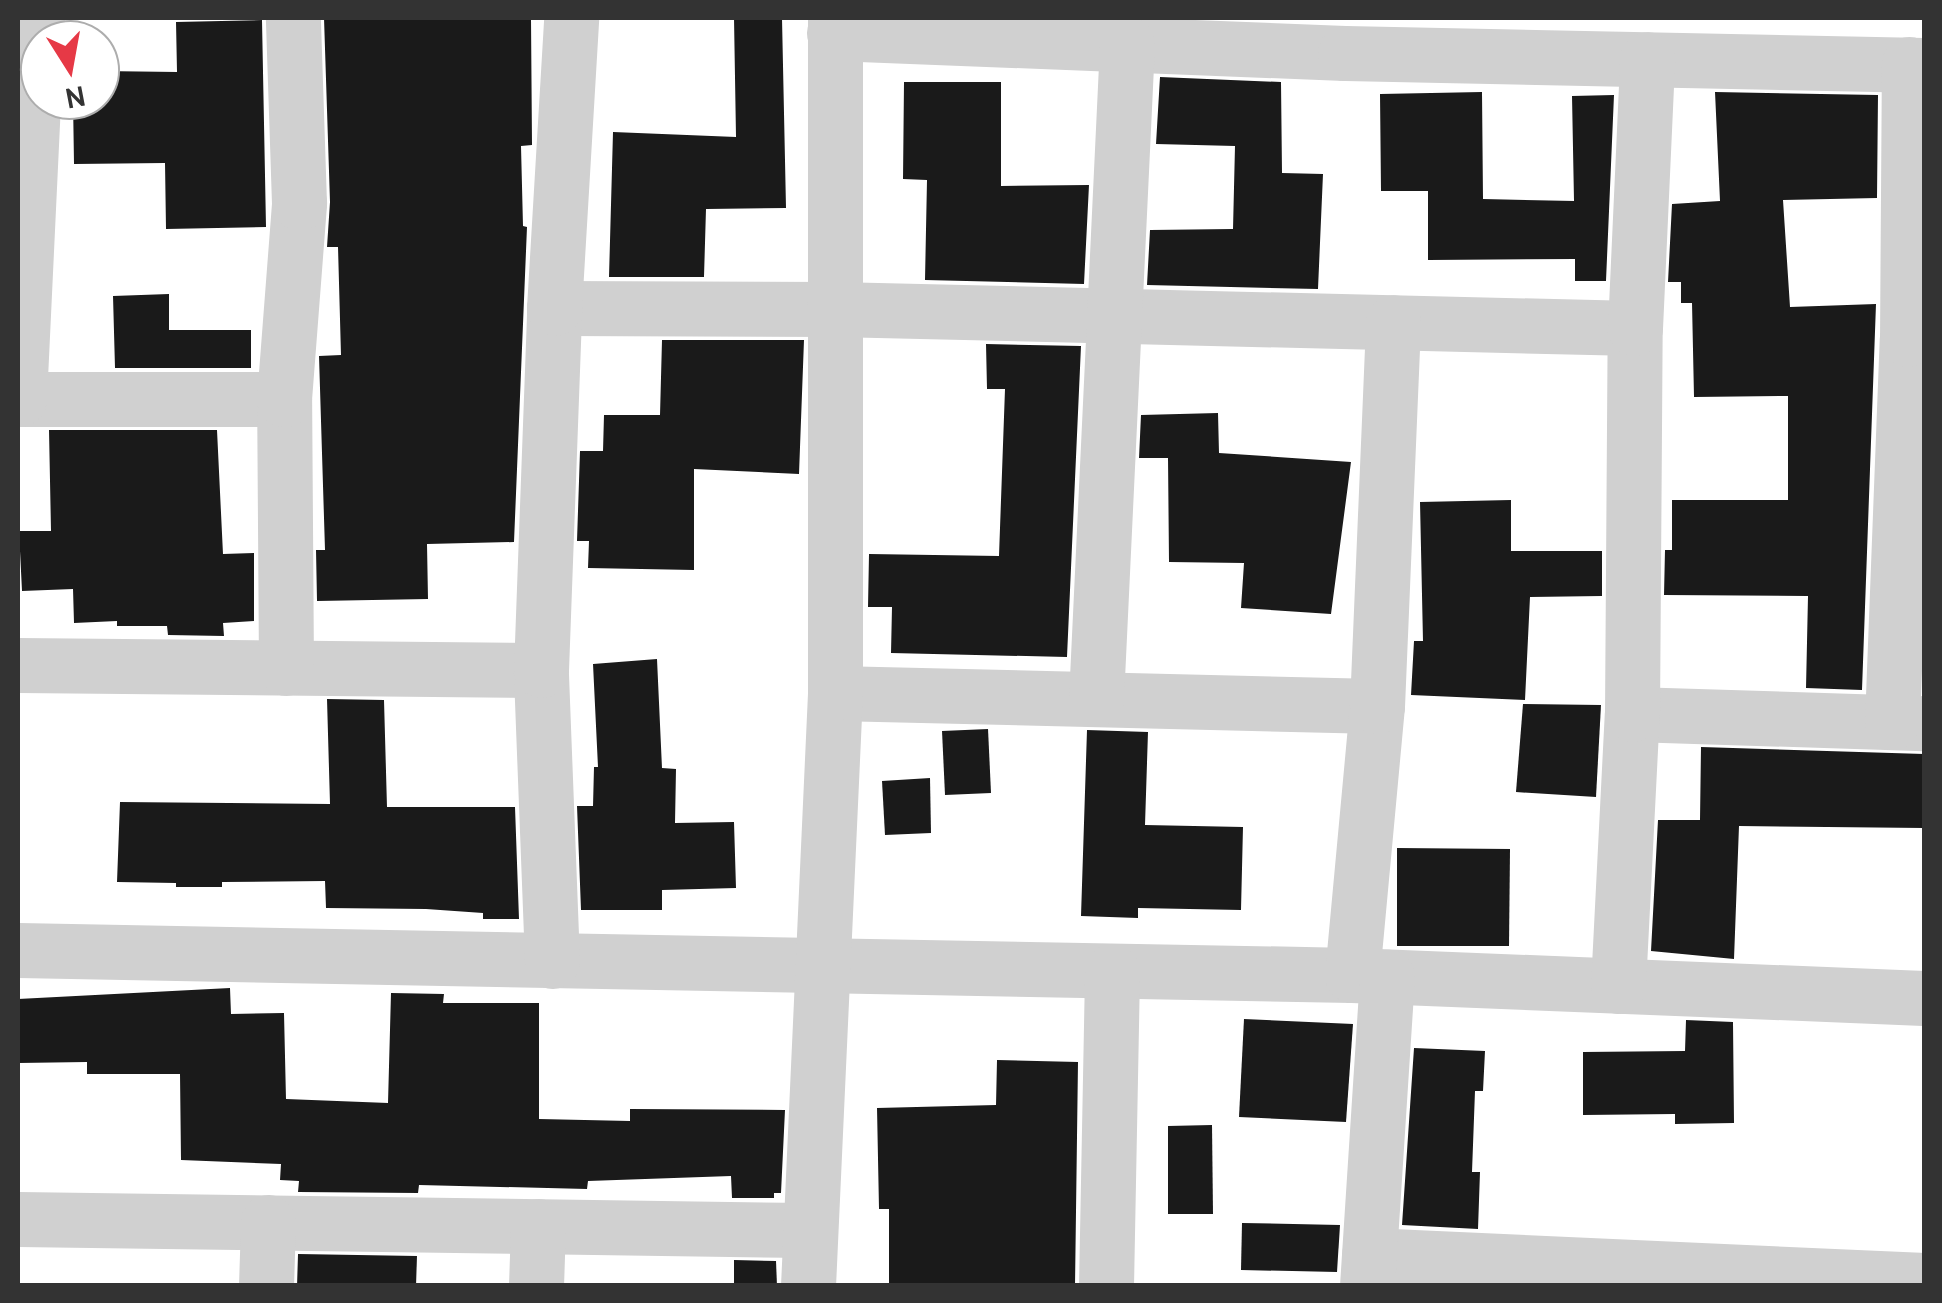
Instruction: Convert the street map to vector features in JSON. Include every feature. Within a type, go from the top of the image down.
[{"type":"street","points":[[37,18],[18,399],[284,398]]},
{"type":"street","points":[[286,668],[284,398],[299,203],[293,18]]},
{"type":"street","points":[[552,960],[541,670],[554,308],[571,18]]},
{"type":"street","points":[[808,1286],[835,693],[835,25],[1127,44],[1346,35],[1646,59],[1917,64],[1908,722],[1632,714]]},
{"type":"street","points":[[1096,699],[1111,316],[1127,44]]},
{"type":"street","points":[[1618,986],[1632,714],[1635,328],[1646,59]]},
{"type":"street","points":[[554,308],[834,309],[1635,328]]},
{"type":"street","points":[[1393,322],[1370,976],[1368,1270],[1924,1280]]},
{"type":"street","points":[[18,665],[541,670]]},
{"type":"street","points":[[835,693],[1378,706]]},
{"type":"street","points":[[18,950],[1370,976],[1924,998]]},
{"type":"street","points":[[1106,1286],[1112,971]]},
{"type":"street","points":[[18,1219],[808,1230]]},
{"type":"street","points":[[266,1286],[268,1222]]},
{"type":"street","points":[[536,1286],[538,1226]]},
{"type":"building","points":[[324,18],[531,18],[532,145],[521,146],[523,226],[527,227],[514,542],[427,544],[428,599],[317,601],[316,550],[325,550],[319,356],[341,355],[338,247],[327,247],[330,202]]},
{"type":"building","points":[[734,18],[782,18],[786,208],[706,209],[704,277],[609,277],[613,132],[736,137]]},
{"type":"building","points":[[262,20],[266,227],[166,229],[165,163],[74,164],[73,120],[120,120],[120,71],[177,72],[176,22]]},
{"type":"building","points":[[1160,77],[1281,82],[1282,173],[1323,174],[1318,289],[1147,285],[1150,230],[1233,229],[1235,146],[1156,144]]},
{"type":"building","points":[[904,82],[1001,82],[1001,186],[1089,185],[1084,284],[925,280],[927,180],[903,179]]},
{"type":"building","points":[[1482,92],[1483,199],[1574,201],[1572,96],[1614,95],[1606,281],[1575,281],[1575,259],[1428,260],[1428,191],[1381,191],[1380,94]]},
{"type":"building","points":[[1715,92],[1878,95],[1877,198],[1783,200],[1790,307],[1876,304],[1862,690],[1806,688],[1808,596],[1664,595],[1665,550],[1672,550],[1672,500],[1788,500],[1788,396],[1694,397],[1692,303],[1681,303],[1681,282],[1668,282],[1672,204],[1720,201]]},
{"type":"building","points":[[169,294],[169,330],[251,330],[251,368],[115,368],[113,296]]},
{"type":"building","points":[[662,340],[804,340],[799,474],[694,469],[694,570],[588,568],[589,541],[577,541],[580,451],[603,451],[604,415],[660,415]]},
{"type":"building","points":[[986,344],[1081,346],[1067,657],[891,653],[892,607],[868,607],[869,554],[999,556],[1005,389],[987,389]]},
{"type":"building","points":[[1218,413],[1219,453],[1351,462],[1331,614],[1241,608],[1244,563],[1169,562],[1168,458],[1139,458],[1141,415]]},
{"type":"building","points":[[49,430],[217,430],[223,554],[254,553],[254,621],[223,623],[224,636],[168,635],[167,626],[117,626],[117,621],[74,623],[73,589],[22,591],[19,531],[51,531]]},
{"type":"building","points":[[1511,500],[1511,551],[1602,551],[1602,596],[1530,597],[1525,700],[1411,695],[1414,641],[1423,641],[1420,502]]},
{"type":"building","points":[[657,659],[662,768],[676,769],[675,823],[734,822],[736,888],[662,890],[662,910],[581,910],[577,806],[593,806],[594,767],[598,767],[593,664]]},
{"type":"building","points":[[327,699],[384,700],[387,807],[515,807],[519,919],[483,919],[483,913],[426,909],[326,908],[325,881],[222,882],[222,887],[117,882],[120,802],[330,804]]},
{"type":"building","points":[[1523,704],[1601,705],[1596,797],[1516,792]]},
{"type":"building","points":[[988,729],[991,793],[945,795],[942,731]]},
{"type":"building","points":[[1087,730],[1148,732],[1145,825],[1243,827],[1241,910],[1138,908],[1138,918],[1081,916]]},
{"type":"building","points":[[1701,747],[1924,754],[1924,828],[1739,826],[1734,959],[1651,951],[1658,820],[1700,820]]},
{"type":"building","points":[[930,778],[931,833],[885,835],[882,781]]},
{"type":"building","points":[[1397,848],[1510,849],[1509,946],[1397,946]]},
{"type":"building","points":[[230,988],[231,1014],[284,1013],[286,1099],[388,1103],[391,993],[444,994],[443,1003],[539,1003],[539,1119],[630,1121],[630,1109],[785,1110],[781,1193],[774,1193],[774,1198],[732,1198],[731,1176],[588,1181],[587,1189],[419,1185],[418,1193],[298,1192],[299,1181],[280,1180],[281,1164],[181,1160],[180,1074],[87,1074],[87,1062],[18,1063],[18,999]]},
{"type":"building","points":[[1244,1019],[1353,1024],[1346,1122],[1239,1117]]},
{"type":"building","points":[[1686,1020],[1733,1022],[1734,1123],[1675,1124],[1675,1114],[1583,1115],[1583,1052],[1685,1051]]},
{"type":"building","points":[[1414,1048],[1485,1051],[1483,1091],[1475,1091],[1472,1172],[1480,1172],[1478,1229],[1402,1225]]},
{"type":"building","points":[[997,1060],[1078,1062],[1075,1286],[889,1286],[889,1209],[879,1209],[877,1108],[996,1105]]},
{"type":"building","points":[[1212,1125],[1213,1214],[1168,1214],[1168,1126]]},
{"type":"building","points":[[1242,1223],[1340,1225],[1337,1272],[1241,1270]]},
{"type":"building","points":[[298,1254],[417,1256],[416,1286],[297,1286]]},
{"type":"building","points":[[734,1260],[776,1261],[777,1286],[734,1286]]}]
